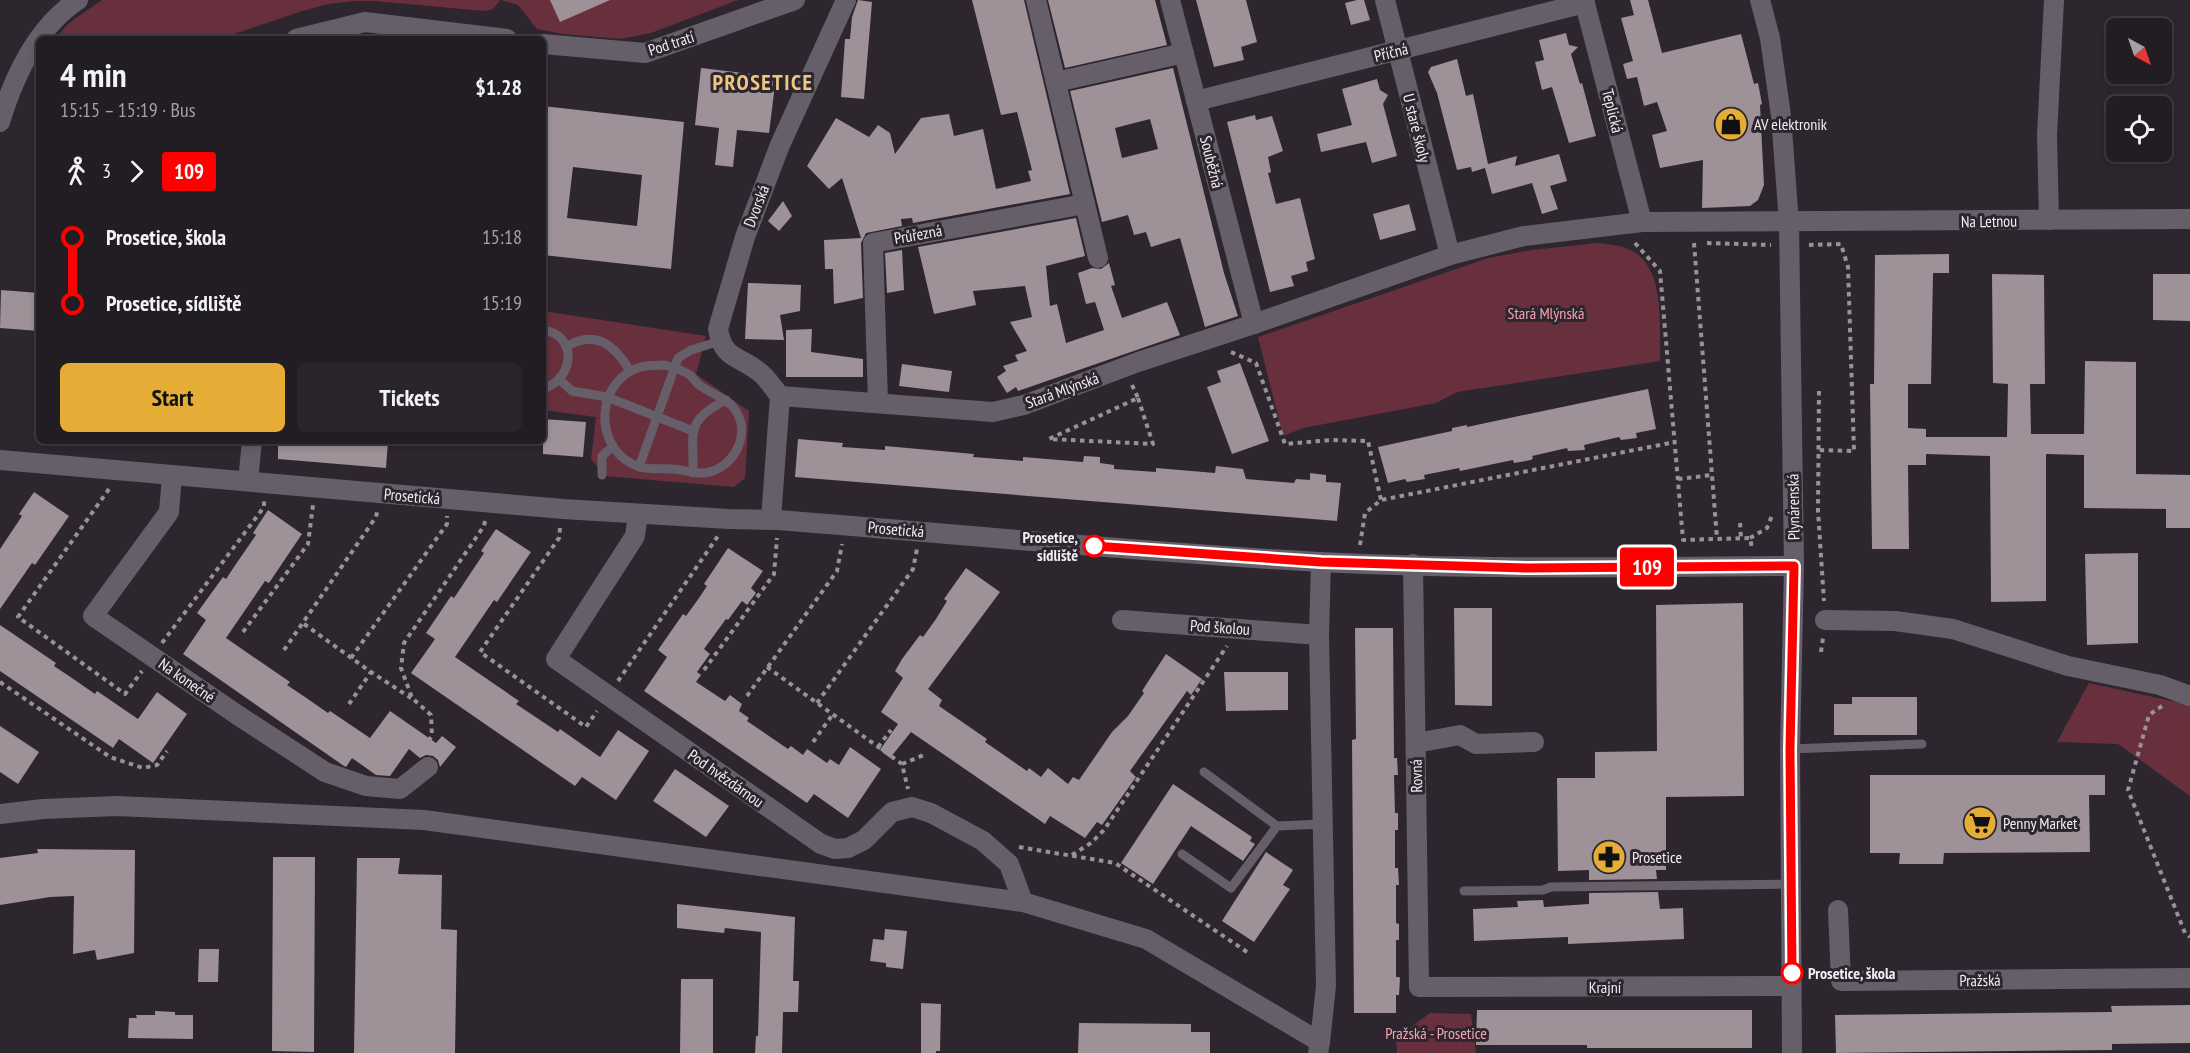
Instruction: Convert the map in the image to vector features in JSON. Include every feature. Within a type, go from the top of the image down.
[{"type":"street","points":[[39,36],[53,20],[78,0]]},
{"type":"street","name":"Pod tratí","points":[[546,44],[645,53],[795,0]]},
{"type":"street","name":"Dvorská","points":[[720,341],[718,329],[745,237],[780,145],[846,0]]},
{"type":"street","points":[[1036,0],[1098,258]]},
{"type":"street","name":"Souběžná","points":[[1170,0],[1254,324]]},
{"type":"street","name":"U staré školy","points":[[1385,0],[1450,255]]},
{"type":"street","name":"Plynárenská","points":[[1761,0],[1770,38],[1781,116],[1789,223],[1794,566],[1790,749],[1792,1053]]},
{"type":"street","points":[[2049,220],[2048,135],[2054,0]]},
{"type":"street","name":"Příčná","points":[[1196,101],[1585,2]]},
{"type":"street","name":"Teplická","points":[[1585,2],[1637,223]]},
{"type":"street","points":[[308,36],[365,22],[482,36]]},
{"type":"street","points":[[0,122],[32,62],[36,47]]},
{"type":"street","points":[[1056,82],[1184,53]]},
{"type":"street","name":"Průřezná","points":[[878,402],[873,243],[1085,204]]},
{"type":"street","name":"Na Letnou","points":[[1789,223],[2190,219]]},
{"type":"street","name":"Stará Mlýnská","points":[[780,396],[993,412],[1024,405],[1138,362],[1450,255],[1524,236],[1637,223],[1789,223]]},
{"type":"street","points":[[720,341],[724,351],[760,372],[780,396],[775,520]]},
{"type":"street","points":[[248,482],[252,444]]},
{"type":"street","name":"Prosetická","points":[[0,460],[638,514],[775,520],[1153,551],[1321,562],[1528,568],[1794,566]]},
{"type":"street","name":"Na konečné","points":[[172,476],[169,512],[93,616],[325,772],[366,786],[400,789],[424,770]]},
{"type":"street","name":"Pod hvězdárnou","points":[[638,514],[635,536],[556,659],[821,844],[835,849],[848,848],[864,840],[892,812],[912,807]]},
{"type":"street","points":[[0,814],[43,809],[117,806],[424,820],[1023,902],[1146,939],[1319,1048],[1326,986],[1319,635],[1321,562]]},
{"type":"street","name":"Rovná","points":[[1413,564],[1419,987]]},
{"type":"street","name":"Pod školou","points":[[1122,620],[1319,635]]},
{"type":"street","points":[[1825,620],[1895,621],[1953,629],[2068,666],[2160,685],[2185,694]]},
{"type":"street","points":[[1416,744],[1460,735],[1476,744],[1534,742]]},
{"type":"street","points":[[912,807],[931,813],[983,841],[1009,864],[1023,902]]},
{"type":"street","name":"Pražská","points":[[1839,910],[1841,981],[2190,978]]},
{"type":"street","name":"Krajní","points":[[1419,987],[1791,986]]},
{"type":"lane","points":[[546,331],[556,336],[566,347],[568,363],[560,380],[546,388]]},
{"type":"lane","points":[[566,347],[583,339],[596,339],[606,344],[622,358],[630,371]]},
{"type":"lane","points":[[639,466],[678,358],[691,350],[720,341]]},
{"type":"lane","points":[[664,365],[674,368],[689,375],[699,384],[726,400],[737,412],[742,432],[739,446],[730,461],[721,467],[704,473],[693,473],[639,466],[623,457],[609,441],[604,412],[608,397],[621,377],[643,366],[664,365]]},
{"type":"lane","points":[[560,380],[572,391],[608,397],[693,431]]},
{"type":"lane","points":[[693,473],[691,440],[693,431],[701,416],[726,400]]},
{"type":"lane","points":[[602,475],[602,456],[613,446]]},
{"type":"lane","points":[[1790,749],[1922,744]]},
{"type":"lane","points":[[1204,772],[1277,826],[1323,824]]},
{"type":"lane","points":[[1182,854],[1231,888],[1277,826]]},
{"type":"lane","points":[[1464,891],[1543,890],[1551,887],[1790,884]]},
{"type":"path","points":[[1637,223],[1634,241],[1660,271],[1683,540],[1750,538],[1756,566]]},
{"type":"path","points":[[1694,243],[1717,539]]},
{"type":"path","points":[[1218,336],[1225,349],[1256,363],[1285,444],[1331,440],[1368,441],[1381,500]]},
{"type":"path","points":[[1819,391],[1818,512],[1825,620]]},
{"type":"path","points":[[1138,398],[1153,444],[1107,442],[1049,439],[1138,398]]},
{"type":"path","points":[[1360,563],[1365,513],[1381,500],[1675,442]]},
{"type":"path","points":[[1819,450],[1854,451]]},
{"type":"path","points":[[1678,479],[1712,475]]},
{"type":"path","points":[[243,633],[308,544],[316,486]]},
{"type":"path","points":[[284,650],[376,517],[378,493]]},
{"type":"path","points":[[351,658],[447,524],[447,499]]},
{"type":"path","points":[[412,698],[401,668],[404,643],[484,526],[487,502]]},
{"type":"path","points":[[704,670],[774,574],[775,520]]},
{"type":"path","points":[[1740,523],[1741,538]]},
{"type":"path","points":[[747,696],[837,571],[845,525]]},
{"type":"path","points":[[817,703],[913,569],[920,531]]},
{"type":"path","points":[[304,624],[412,698],[431,715],[432,736],[418,755],[424,770]]},
{"type":"path","points":[[1071,856],[1091,843],[1104,830],[1239,628]]},
{"type":"path","points":[[767,667],[902,764],[912,807]]},
{"type":"path","points":[[349,704],[371,672]]},
{"type":"path","points":[[0,682],[110,757],[143,768],[157,765],[167,751]]},
{"type":"path","points":[[2185,694],[2149,715],[2128,790],[2185,933],[2190,937]]},
{"type":"path","points":[[813,742],[833,714]]},
{"type":"path","points":[[878,747],[891,730]]},
{"type":"path","points":[[902,764],[926,754]]},
{"type":"path","points":[[1016,846],[1115,863],[1247,952]]},
{"type":"green space","points":[[102,0],[500,0],[493,9],[484,11],[375,1],[328,4],[228,36],[58,36],[69,23]]},
{"type":"green space","points":[[501,0],[738,0],[651,33],[621,39],[563,34],[537,29],[518,5]]},
{"type":"green space","name":"Stará Mlýnská","points":[[1598,243],[1626,248],[1639,256],[1648,267],[1655,281],[1658,297],[1660,361],[1457,392],[1436,403],[1303,428],[1283,436],[1258,337],[1488,258],[1532,250]]},
{"type":"green space","points":[[546,311],[706,336],[696,374],[749,411],[745,478],[734,487],[605,476],[591,459],[596,417],[546,410]]},
{"type":"green space","points":[[2089,683],[2190,705],[2190,796],[2118,744],[2057,742]]},
{"type":"green space","name":"Pražská - Prosetice","points":[[1430,1013],[1471,1014],[1476,1053],[1397,1053],[1396,1038]]},
{"type":"building","points":[[550,0],[610,0],[560,22]]},
{"type":"building","points":[[858,0],[872,2],[864,99],[841,97],[845,39],[850,39],[852,17]]},
{"type":"building","points":[[972,0],[1024,0],[1070,194],[913,223],[912,218],[901,219],[902,226],[866,233],[861,243],[863,298],[834,304],[833,269],[825,269],[824,240],[861,238],[842,178],[829,189],[807,166],[836,118],[869,137],[878,125],[890,133],[895,154],[921,118],[949,114],[954,136],[983,129],[996,189],[1031,181],[1028,171],[1032,170],[1017,112],[1001,115]]},
{"type":"building","points":[[1048,0],[1155,0],[1167,45],[1065,68]]},
{"type":"building","points":[[1196,0],[1246,0],[1257,42],[1241,47],[1244,60],[1214,67]]},
{"type":"building","points":[[1364,0],[1370,20],[1351,25],[1345,3]]},
{"type":"building","points":[[1630,0],[1648,0],[1662,53],[1741,34],[1754,84],[1758,83],[1762,104],[1760,105],[1764,185],[1758,200],[1750,206],[1702,208],[1703,160],[1660,168],[1652,135],[1667,131],[1657,102],[1644,106],[1637,77],[1627,79],[1623,64],[1633,61],[1621,18],[1634,15]]},
{"type":"building","points":[[1566,33],[1569,45],[1578,47],[1571,54],[1580,84],[1582,83],[1596,136],[1569,143],[1552,87],[1542,90],[1535,62],[1544,60],[1539,40]]},
{"type":"building","points":[[1457,59],[1466,96],[1473,94],[1488,164],[1517,156],[1515,166],[1559,154],[1567,181],[1550,186],[1558,209],[1542,214],[1532,183],[1492,194],[1485,168],[1472,172],[1471,167],[1457,170],[1437,93],[1428,72],[1431,67]]},
{"type":"building","points":[[701,68],[776,77],[769,133],[737,130],[733,167],[715,165],[719,128],[695,125]]},
{"type":"building","points":[[1173,68],[1224,273],[1238,316],[1205,327],[1180,238],[1151,247],[1146,232],[1134,235],[1128,215],[1102,222],[1070,91]],"holes":[[[1150,119],[1158,149],[1122,158],[1115,128]]]},
{"type":"building","points":[[1377,79],[1380,90],[1388,95],[1383,104],[1397,156],[1372,163],[1366,142],[1321,152],[1317,134],[1352,125],[1342,89]]},
{"type":"building","points":[[546,106],[684,122],[671,269],[546,255]],"holes":[[[573,167],[642,175],[637,226],[567,218]]]},
{"type":"building","points":[[1255,115],[1256,120],[1272,116],[1283,151],[1268,157],[1271,172],[1268,173],[1276,204],[1300,198],[1315,259],[1306,262],[1308,271],[1291,276],[1294,286],[1270,292],[1227,122]]},
{"type":"building","points":[[783,201],[792,216],[779,231],[768,221]]},
{"type":"building","points":[[1409,204],[1416,230],[1380,240],[1373,214]]},
{"type":"building","points":[[1076,218],[1085,256],[1046,266],[1050,306],[1057,304],[1066,343],[1104,330],[1095,302],[1086,304],[1078,273],[1092,268],[1101,269],[1109,263],[1115,285],[1111,286],[1122,318],[1167,302],[1180,335],[1018,391],[1016,387],[1007,393],[997,377],[1006,371],[1003,366],[1018,361],[1015,355],[1027,351],[1010,322],[1032,317],[1025,286],[973,291],[976,305],[934,314],[918,247]]},
{"type":"building","points":[[902,250],[904,290],[887,293],[885,253]]},
{"type":"building","points":[[1949,254],[1949,273],[1933,273],[1931,384],[1908,384],[1908,428],[1926,429],[1926,437],[2007,437],[2008,384],[1993,383],[1992,274],[2044,275],[2045,384],[2030,384],[2031,434],[2084,434],[2085,361],[2136,362],[2136,474],[2190,475],[2190,528],[2166,528],[2166,509],[2084,508],[2084,455],[2046,454],[2046,601],[1991,602],[1990,456],[1926,454],[1926,465],[1908,465],[1909,549],[1872,549],[1870,384],[1874,384],[1875,255]]},
{"type":"building","points":[[2153,274],[2190,274],[2190,321],[2153,320]]},
{"type":"building","points":[[748,283],[801,285],[800,311],[780,315],[784,340],[745,339]]},
{"type":"building","points":[[1,290],[36,293],[36,331],[0,328]]},
{"type":"building","points":[[812,329],[811,352],[863,359],[863,377],[786,377],[786,330]]},
{"type":"building","points":[[1240,363],[1269,441],[1232,454],[1207,387],[1221,382],[1217,371]]},
{"type":"building","points":[[902,364],[952,371],[949,392],[899,386]]},
{"type":"building","points":[[1648,389],[1656,429],[1636,433],[1637,438],[1621,440],[1619,437],[1584,445],[1585,450],[1568,451],[1567,448],[1532,456],[1531,460],[1514,463],[1513,460],[1460,471],[1459,468],[1424,475],[1425,479],[1407,482],[1405,479],[1388,483],[1378,447],[1452,431],[1452,428],[1467,425],[1467,427]]},
{"type":"building","points":[[546,419],[586,422],[583,457],[543,454],[543,444],[546,444]]},
{"type":"building","points":[[798,439],[843,443],[842,447],[885,450],[885,446],[1023,461],[1023,457],[1083,462],[1084,456],[1100,457],[1100,463],[1114,465],[1114,469],[1156,472],[1156,468],[1215,473],[1216,466],[1243,469],[1246,479],[1294,483],[1296,479],[1310,480],[1310,473],[1326,475],[1326,482],[1341,483],[1337,521],[795,477]]},
{"type":"building","points":[[278,444],[388,444],[386,468],[278,459]]},
{"type":"building","points":[[34,492],[69,516],[35,565],[32,563],[0,609],[0,549],[22,516],[19,514]]},
{"type":"building","points":[[268,510],[302,534],[269,583],[265,581],[226,638],[290,682],[287,685],[370,738],[390,711],[436,743],[442,736],[456,747],[440,767],[438,760],[433,756],[426,755],[420,758],[409,749],[390,776],[376,775],[352,758],[346,767],[183,654],[206,620],[197,613],[223,577],[226,579],[256,535],[253,533]]},
{"type":"building","points":[[496,529],[531,552],[497,602],[494,600],[455,657],[519,701],[516,704],[558,732],[560,729],[600,757],[618,730],[649,751],[616,800],[582,777],[575,786],[411,673],[435,639],[426,633],[451,596],[454,598],[484,553],[481,551]]},
{"type":"building","points":[[728,548],[763,571],[751,588],[756,593],[747,605],[742,601],[704,649],[710,654],[697,672],[701,675],[696,682],[725,701],[730,695],[742,704],[739,711],[749,718],[747,721],[788,749],[791,746],[803,755],[807,749],[827,763],[830,759],[839,765],[850,747],[881,769],[848,818],[814,794],[807,803],[644,691],[667,657],[658,650],[683,614],[686,616],[699,598],[707,586],[704,584]]},
{"type":"building","points":[[2138,553],[2138,643],[2087,645],[2085,554]]},
{"type":"building","points":[[966,568],[1000,592],[928,689],[942,700],[939,706],[987,739],[985,742],[1027,771],[1029,768],[1041,777],[1048,768],[1068,784],[1073,777],[1079,780],[1112,732],[1128,716],[1144,693],[1142,691],[1166,654],[1202,679],[1191,695],[1187,691],[1130,771],[1136,777],[1102,825],[1097,822],[1085,838],[1050,816],[1045,824],[911,732],[890,758],[880,750],[898,724],[881,712],[903,678],[895,671],[920,635],[923,637],[936,619],[947,601],[944,599]]},
{"type":"building","points":[[1743,603],[1744,796],[1666,797],[1666,870],[1656,870],[1657,879],[1589,880],[1589,870],[1558,871],[1557,778],[1595,778],[1595,752],[1657,751],[1656,605]]},
{"type":"building","points":[[1454,608],[1492,608],[1492,706],[1455,705]]},
{"type":"building","points":[[0,625],[56,663],[54,666],[95,694],[97,691],[138,719],[157,692],[187,714],[153,763],[119,739],[113,748],[0,671]]},
{"type":"building","points":[[1355,628],[1393,628],[1394,758],[1397,758],[1398,775],[1394,775],[1395,813],[1398,813],[1398,830],[1395,830],[1395,868],[1398,868],[1399,885],[1396,885],[1396,923],[1399,924],[1399,940],[1396,940],[1396,977],[1400,978],[1399,995],[1396,995],[1396,1013],[1354,1013],[1352,740],[1356,739]]},
{"type":"building","points":[[1224,672],[1288,672],[1288,710],[1226,711]]},
{"type":"building","points":[[1852,697],[1917,697],[1917,735],[1834,735],[1834,704],[1852,704]]},
{"type":"building","points":[[0,726],[39,752],[18,784],[0,772]]},
{"type":"building","points":[[675,769],[729,806],[706,837],[653,801]]},
{"type":"building","name":"Penny Market","points":[[1870,775],[2105,775],[2105,795],[2089,795],[2090,852],[1944,853],[1943,864],[1899,864],[1900,853],[1870,853]]},
{"type":"building","points":[[1173,784],[1252,837],[1250,841],[1255,844],[1243,861],[1191,826],[1153,884],[1121,863]]},
{"type":"building","points":[[37,849],[135,850],[134,953],[97,960],[95,950],[73,954],[74,896],[50,897],[0,905],[0,858],[38,853]]},
{"type":"building","points":[[1266,852],[1293,870],[1283,885],[1290,889],[1254,942],[1222,921]]},
{"type":"building","points":[[273,857],[315,857],[314,1052],[272,1051]]},
{"type":"building","points":[[357,858],[400,858],[398,874],[442,875],[441,929],[457,930],[455,1053],[354,1053]]},
{"type":"building","points":[[1658,892],[1660,909],[1683,908],[1684,939],[1568,944],[1568,937],[1474,941],[1473,909],[1518,907],[1517,901],[1543,900],[1544,907],[1589,904],[1589,893]]},
{"type":"building","points":[[677,904],[795,917],[793,981],[799,981],[798,1012],[783,1012],[782,1053],[755,1053],[756,1036],[758,1036],[761,932],[725,928],[724,933],[677,928]]},
{"type":"building","points":[[885,929],[907,931],[903,969],[886,967],[886,963],[870,961],[873,939],[884,940]]},
{"type":"building","points":[[199,949],[219,949],[218,982],[198,982]]},
{"type":"building","points":[[681,979],[713,979],[713,1053],[680,1053]]},
{"type":"building","points":[[921,1003],[941,1004],[940,1051],[936,1053],[921,1053]]},
{"type":"building","points":[[2190,1005],[2190,1043],[2112,1044],[2112,1050],[1836,1053],[1835,1015],[2112,1012],[2111,1006]]},
{"type":"building","points":[[1477,1010],[1752,1010],[1752,1048],[1476,1045]]},
{"type":"building","points":[[155,1011],[175,1012],[175,1015],[193,1015],[193,1039],[128,1038],[129,1018],[137,1018],[136,1015],[155,1015]]},
{"type":"building","points":[[1079,1023],[1191,1024],[1191,1032],[1210,1032],[1210,1053],[1078,1053]]},
{"type":"bus line","name":"109","points":[[1094,546],[1321,562],[1528,568],[1794,566],[1790,749],[1792,973]]},
{"type":"place","name":"AV elektronik","points":[[1731,124]]},
{"type":"place","name":"Prosetice, sídliště","points":[[1094,546]]},
{"type":"place","name":"Penny Market","points":[[1980,823]]},
{"type":"place","name":"Prosetice","points":[[1609,857]]},
{"type":"place","name":"Prosetice, škola","points":[[1792,973]]},
{"type":"district","name":"PROSETICE","points":[[763,82]]}]
